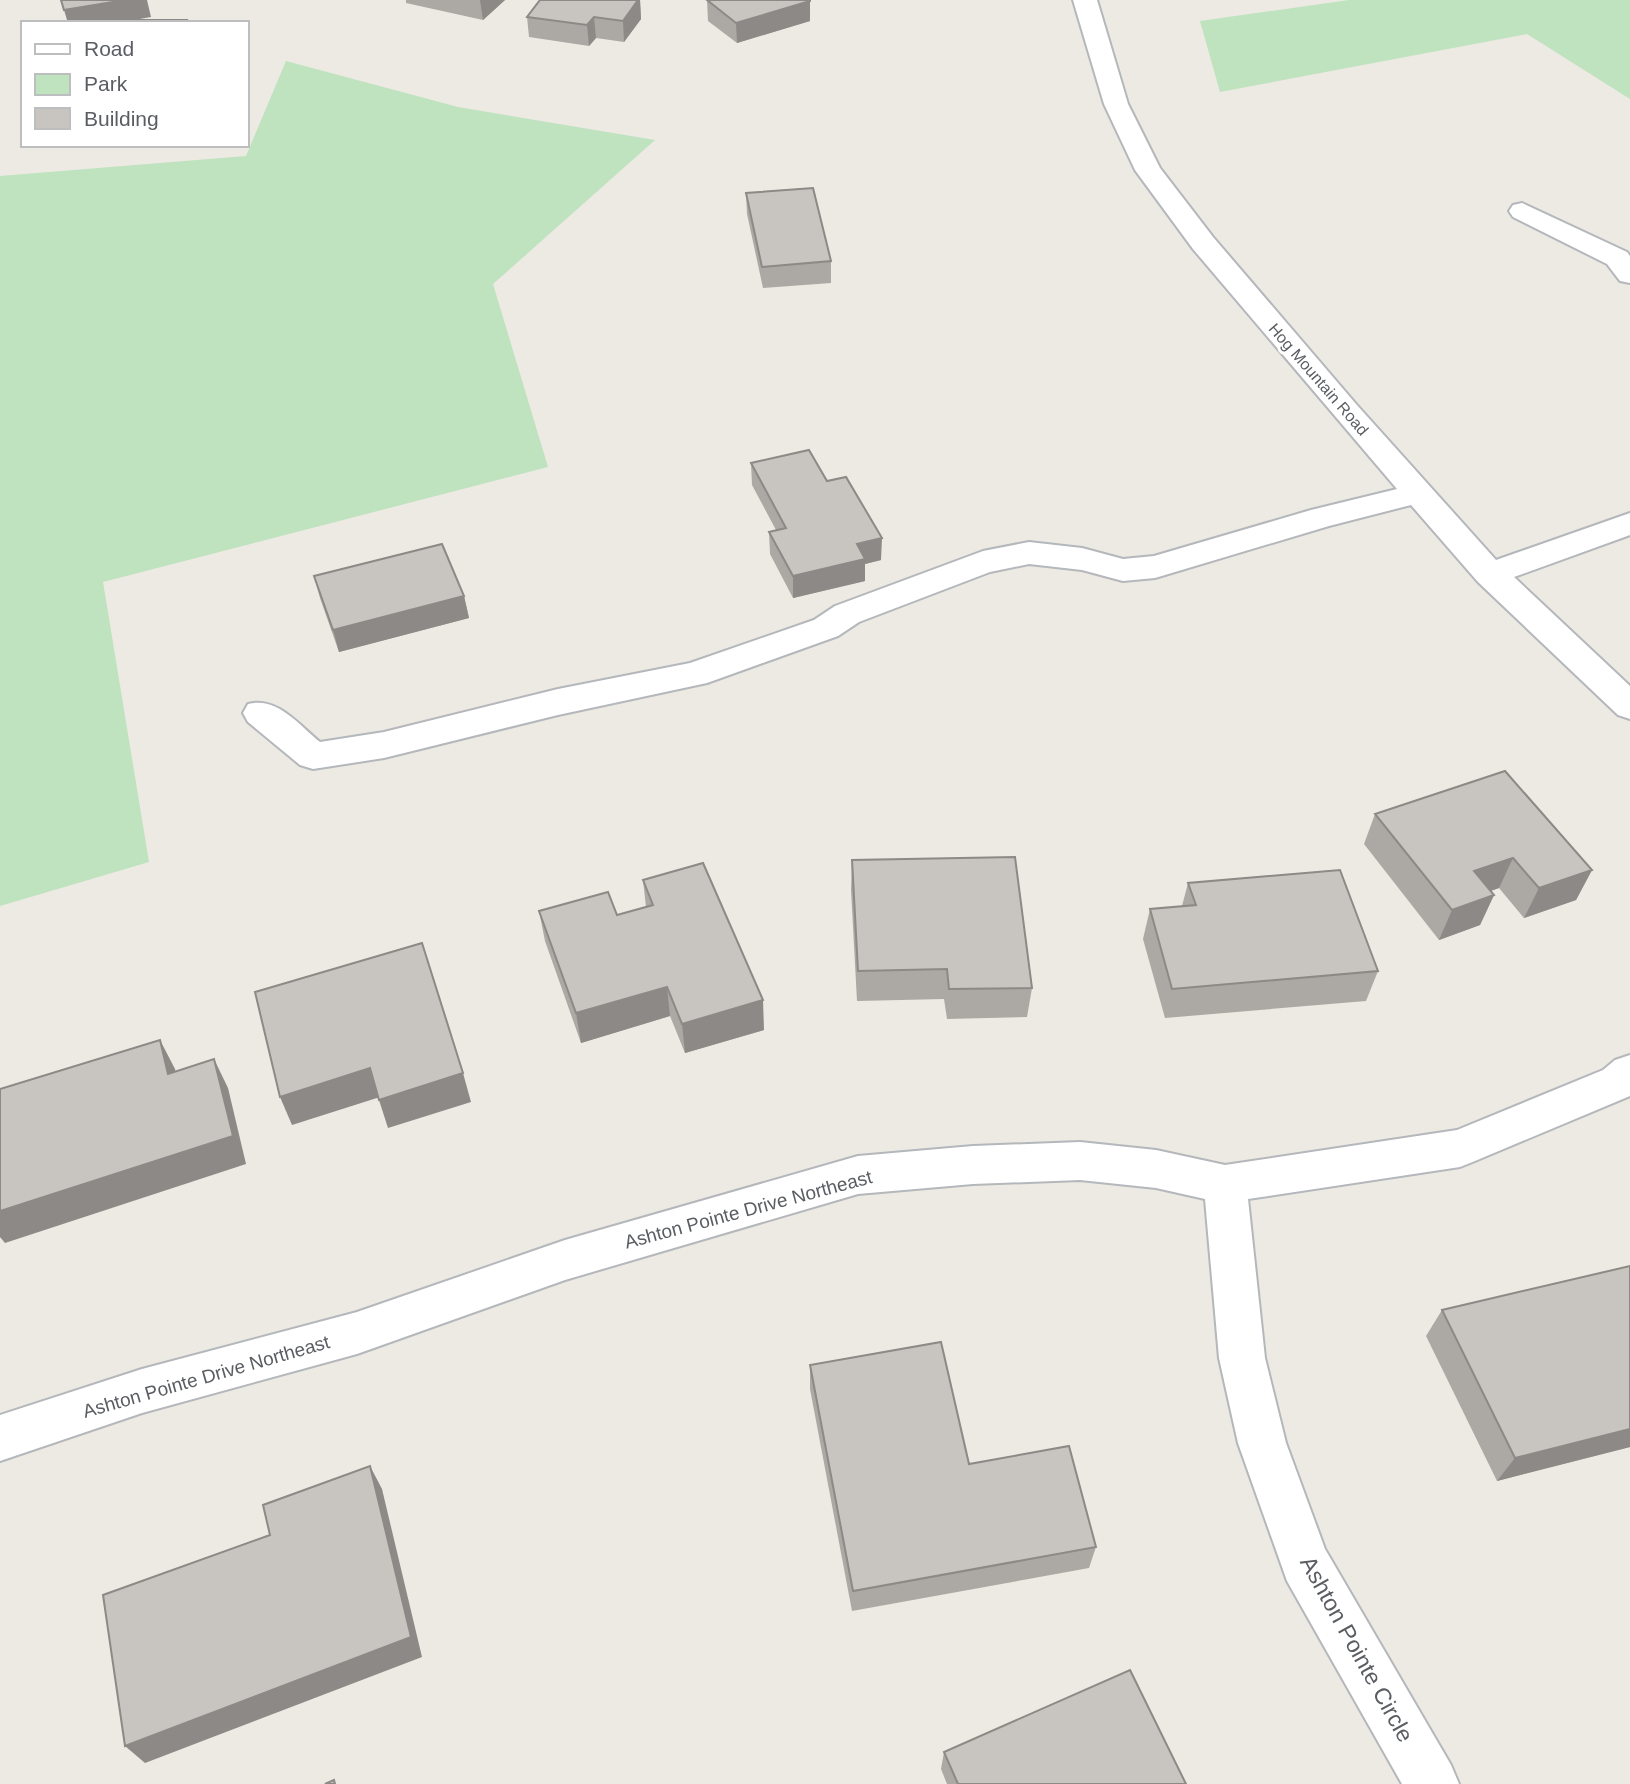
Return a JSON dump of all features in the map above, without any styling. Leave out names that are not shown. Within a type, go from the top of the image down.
[{"type":"street","name":"Hog Mountain Road","points":[[1085,0],[1116,104],[1148,170],[1203,243],[1345,411],[1490,574],[1630,706]]},
{"type":"street","points":[[1522,211],[1617,258],[1630,275]]},
{"type":"street","points":[[261,713],[313,756],[384,744],[558,702],[695,674],[826,628],[847,614],[983,562],[1029,553],[1082,559],[1122,570],[1155,567],[1322,517],[1420,493]]},
{"type":"street","points":[[1490,574],[1630,523]]},
{"type":"street","name":"Ashton Pointe Drive Northeast","points":[[0,1438],[142,1391],[357,1333],[565,1260],[858,1175],[973,1165],[1080,1161],[1156,1169],[1224,1184],[1460,1148],[1618,1082],[1630,1072]]},
{"type":"street","name":"Ashton Pointe Circle","points":[[1224,1184],[1242,1358],[1262,1443],[1306,1563],[1392,1709],[1432,1784]]},
{"type":"green space","points":[[1349,0],[1630,0],[1630,99],[1527,34],[1220,92],[1200,21]]},
{"type":"green space","points":[[286,61],[458,107],[655,140],[493,284],[548,467],[103,582],[149,862],[0,906],[0,176],[246,156]]},
{"type":"building","points":[[61,0],[125,0],[64,10]]},
{"type":"building","points":[[540,0],[638,0],[623,21],[594,17],[587,25],[527,17]]},
{"type":"building","points":[[707,0],[810,0],[810,1],[736,23]]},
{"type":"building","points":[[101,20],[187,20],[187,21]]},
{"type":"building","points":[[813,188],[831,261],[762,267],[746,193]]},
{"type":"building","points":[[809,450],[827,481],[846,477],[882,538],[857,544],[865,559],[793,576],[769,532],[786,528],[751,463]]},
{"type":"building","points":[[442,544],[464,596],[333,630],[314,576]]},
{"type":"building","points":[[1505,771],[1592,870],[1539,888],[1513,858],[1474,871],[1494,895],[1452,910],[1375,814]]},
{"type":"building","points":[[1015,857],[1032,988],[949,989],[947,969],[858,971],[852,860]]},
{"type":"building","points":[[703,863],[763,1000],[682,1024],[667,987],[576,1013],[539,911],[608,892],[617,915],[653,905],[643,880]]},
{"type":"building","points":[[1340,870],[1378,971],[1172,989],[1150,909],[1196,905],[1188,883]]},
{"type":"building","points":[[422,943],[463,1073],[379,1100],[370,1068],[280,1097],[255,992]]},
{"type":"building","points":[[160,1040],[168,1074],[214,1059],[233,1136],[0,1211],[0,1089]]},
{"type":"building","points":[[1630,1266],[1630,1429],[1515,1458],[1442,1310]]},
{"type":"building","points":[[941,1342],[969,1464],[1069,1446],[1096,1547],[853,1591],[810,1365]]},
{"type":"building","points":[[370,1466],[411,1637],[125,1746],[103,1595],[270,1535],[263,1505]]},
{"type":"building","points":[[1130,1670],[1186,1784],[958,1784],[944,1752]]}]
